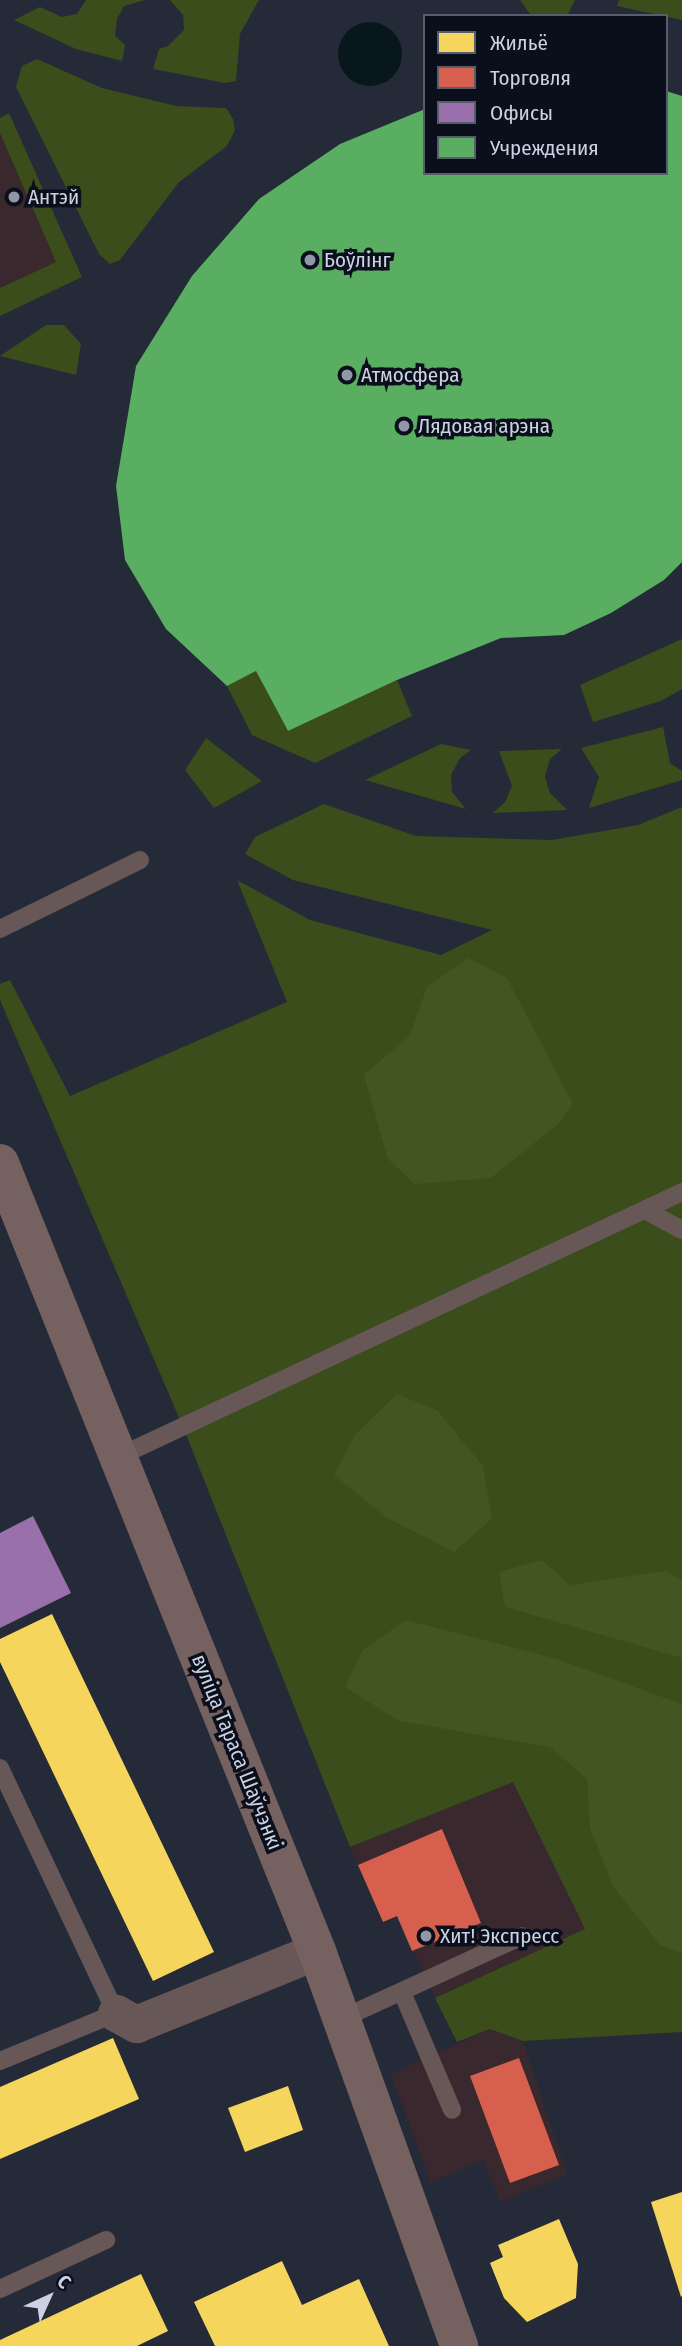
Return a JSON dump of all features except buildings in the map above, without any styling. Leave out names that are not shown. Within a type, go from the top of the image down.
[{"type":"street","name":"вуліца Тараса Шаўчэнкі","points":[[0,1163],[317,1951],[459,2346]]},
{"type":"street","points":[[116,2012],[136,2024],[317,1951]]},
{"type":"lane","points":[[0,929],[140,860]]},
{"type":"lane","points":[[118,1457],[682,1192]]},
{"type":"lane","points":[[645,1210],[682,1230]]},
{"type":"lane","points":[[0,1768],[116,2012],[0,2061]]},
{"type":"lane","points":[[341,2019],[522,1936]]},
{"type":"lane","points":[[402,1992],[452,2110]]},
{"type":"lane","points":[[0,2289],[106,2240]]},
{"type":"shaded area","points":[[364,22],[376,22],[393,31],[400,42],[400,66],[393,77],[376,86],[364,86],[352,81],[343,72],[338,60],[338,48],[343,36],[352,27]]},
{"type":"shaded area","name":"Антэй","points":[[0,133],[57,262],[0,288]]},
{"type":"shaded area","points":[[513,1781],[585,1930],[435,1998],[398,1917],[383,1922],[350,1847]]},
{"type":"shaded area","points":[[490,2029],[523,2041],[567,2174],[501,2202],[483,2160],[431,2183],[391,2074]]},
{"type":"green space","points":[[86,0],[145,0],[124,6],[117,19],[115,36],[125,45],[122,61],[76,49],[14,20],[40,7],[62,17],[77,14]]},
{"type":"green space","points":[[170,0],[259,0],[240,34],[236,81],[225,83],[153,69],[159,49],[168,46],[184,30],[183,15]]},
{"type":"green space","points":[[520,0],[575,0],[568,14],[530,14]]},
{"type":"green space","points":[[619,0],[682,0],[682,20],[668,17],[668,14],[654,14],[617,6]]},
{"type":"green space","points":[[37,59],[102,88],[176,106],[226,108],[233,119],[235,130],[227,146],[179,182],[120,260],[110,264],[99,254],[16,87],[22,66]]},
{"type":"green space","points":[[9,113],[82,277],[0,316],[0,288],[56,262],[0,133],[0,118]]},
{"type":"green space","points":[[46,325],[64,325],[81,344],[76,375],[0,356]]},
{"type":"green space","points":[[682,639],[682,689],[661,701],[593,722],[580,685]]},
{"type":"green space","points":[[256,671],[288,731],[397,680],[412,716],[315,763],[252,735],[227,686]]},
{"type":"green space","points":[[663,727],[670,763],[682,771],[682,780],[589,808],[599,777],[581,748]]},
{"type":"green space","points":[[206,738],[262,781],[214,808],[185,770]]},
{"type":"green space","points":[[441,744],[471,750],[460,758],[451,775],[452,792],[466,809],[365,780]]},
{"type":"green space","points":[[562,749],[550,759],[545,777],[550,793],[567,810],[493,813],[505,802],[512,786],[499,751]]},
{"type":"green space","points":[[324,804],[416,836],[552,840],[638,825],[682,807],[682,2032],[523,2041],[490,2029],[457,2042],[435,1998],[585,1929],[513,1782],[350,1847],[183,1427],[0,1000],[0,984],[10,980],[70,1096],[287,1002],[237,880],[310,920],[441,955],[492,930],[293,880],[245,854],[255,837]]},
{"type":"green space","points":[[468,958],[507,978],[573,1104],[558,1124],[491,1178],[414,1184],[388,1159],[364,1075],[410,1035],[427,987]]},
{"type":"green space","points":[[397,1394],[437,1410],[483,1466],[492,1519],[454,1552],[387,1518],[334,1475],[355,1435]]},
{"type":"green space","points":[[542,1560],[570,1585],[665,1571],[682,1580],[682,1658],[505,1607],[499,1572]]},
{"type":"green space","points":[[406,1620],[557,1659],[682,1704],[682,1953],[660,1945],[613,1886],[590,1828],[587,1779],[550,1747],[399,1721],[345,1687],[363,1650]]},
{"type":"place","name":"Антэй","points":[[14,197]]},
{"type":"place","name":"Боўлінг","points":[[310,260]]},
{"type":"place","name":"Атмосфера","points":[[347,375]]},
{"type":"place","name":"Лядовая арэна","points":[[404,426]]},
{"type":"place","name":"Хит! Экспресс","points":[[426,1936]]}]
